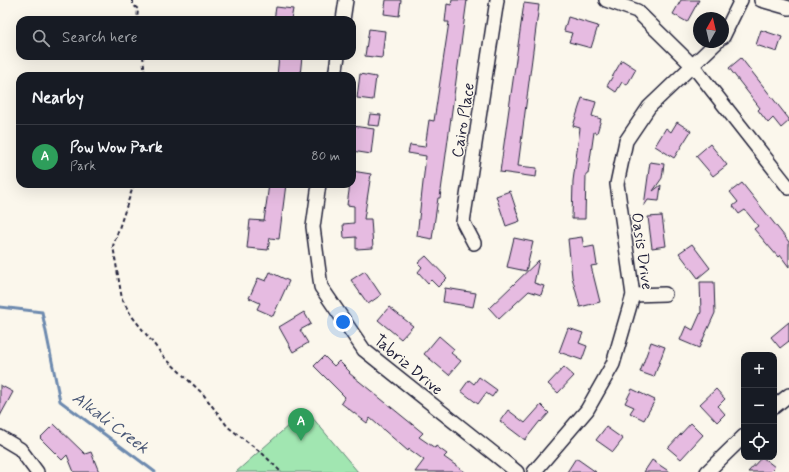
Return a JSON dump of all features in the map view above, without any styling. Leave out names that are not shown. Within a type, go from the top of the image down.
[{"type":"street","points":[[344,16],[346,0]]},
{"type":"street","name":"Cairo Place","points":[[474,243],[463,222],[497,0]]},
{"type":"street","points":[[606,0],[637,11],[692,66],[789,188]]},
{"type":"street","points":[[729,25],[741,0]]},
{"type":"street","points":[[761,0],[789,8]]},
{"type":"street","name":"Oasis Drive","points":[[534,472],[587,410],[613,364],[633,295],[616,184],[626,141],[649,107],[711,48]]},
{"type":"street","points":[[336,72],[337,60]]},
{"type":"street","name":"Tabriz Drive","points":[[318,188],[313,227],[321,287],[364,350],[516,472]]},
{"type":"street","points":[[633,295],[665,294]]},
{"type":"street","points":[[777,404],[789,394]]},
{"type":"street","points":[[0,437],[20,449],[37,472]]},
{"type":"street","points":[[707,472],[741,439]]},
{"type":"path","points":[[133,0],[134,5],[138,9],[137,16]]},
{"type":"path","points":[[143,60],[145,72]]},
{"type":"path","points":[[133,188],[114,246],[116,251],[119,284],[125,307],[164,358],[203,394],[228,427],[263,454],[281,472]]},
{"type":"green space","points":[[306,410],[358,472],[236,472]]},
{"type":"building","points":[[386,0],[401,0],[399,16],[384,14]]},
{"type":"building","points":[[452,0],[467,0],[440,198],[438,198],[432,239],[417,236],[426,156],[408,153],[410,145],[425,147],[429,120],[434,121],[449,22],[445,22],[447,4],[451,5]]},
{"type":"building","points":[[681,0],[699,0],[687,22],[673,14]]},
{"type":"building","points":[[524,3],[539,5],[518,166],[537,168],[536,177],[500,172]]},
{"type":"building","points":[[276,7],[293,9],[292,16],[275,16]]},
{"type":"building","points":[[568,17],[598,26],[591,48],[569,42],[572,33],[564,31]]},
{"type":"building","points":[[369,29],[385,31],[382,58],[365,56]]},
{"type":"building","points":[[761,30],[782,37],[777,52],[756,45]]},
{"type":"building","points":[[741,58],[789,119],[789,121],[781,128],[773,118],[768,123],[758,110],[760,108],[729,68]]},
{"type":"building","points":[[279,60],[302,60],[300,72],[277,72]]},
{"type":"building","points":[[622,60],[636,69],[627,85],[622,82],[616,92],[607,86]]},
{"type":"building","points":[[360,74],[376,77],[373,100],[357,98]]},
{"type":"building","points":[[582,98],[596,102],[592,116],[601,119],[597,133],[594,132],[588,174],[586,174],[585,219],[572,219],[573,181],[580,128],[573,126]]},
{"type":"building","points":[[370,114],[381,115],[379,126],[368,125]]},
{"type":"building","points":[[677,122],[691,131],[674,158],[655,146],[666,128],[671,132]]},
{"type":"building","points":[[356,126],[374,129],[371,154],[356,152]]},
{"type":"building","points":[[710,144],[727,165],[713,176],[696,156]]},
{"type":"building","points":[[650,162],[664,164],[662,178],[653,191],[661,185],[659,201],[648,200],[644,206]]},
{"type":"building","points":[[356,172],[371,174],[364,219],[371,219],[373,248],[356,249],[356,237],[344,238],[343,224],[354,223],[354,206],[347,205],[349,188],[356,188]]},
{"type":"building","points":[[742,183],[789,242],[789,267],[780,255],[778,257],[754,229],[758,226],[745,210],[739,214],[733,206],[738,202],[730,192]]},
{"type":"building","points":[[268,188],[285,188],[279,239],[270,238],[268,250],[247,248],[250,220],[264,221]]},
{"type":"building","points":[[510,191],[520,221],[506,226],[496,196]]},
{"type":"building","points":[[662,216],[666,246],[652,248],[648,217]]},
{"type":"building","points":[[582,237],[584,248],[594,246],[597,265],[591,266],[600,302],[580,307],[572,277],[568,239]]},
{"type":"building","points":[[514,238],[533,242],[526,271],[507,267]]},
{"type":"building","points":[[692,244],[710,268],[698,278],[679,253]]},
{"type":"building","points":[[426,256],[447,278],[438,287],[431,280],[428,283],[418,272],[422,267],[418,263]]},
{"type":"building","points":[[539,260],[534,283],[544,286],[541,295],[529,291],[499,319],[489,308]]},
{"type":"building","points":[[365,271],[381,295],[368,304],[351,280]]},
{"type":"building","points":[[270,272],[289,281],[273,316],[257,309],[260,303],[249,298],[258,278],[266,281]]},
{"type":"building","points":[[700,282],[714,282],[715,313],[699,348],[680,340],[686,326],[693,330],[701,312]]},
{"type":"building","points":[[445,288],[476,293],[473,307],[443,302]]},
{"type":"building","points":[[389,307],[413,326],[401,339],[378,320]]},
{"type":"building","points":[[304,312],[311,324],[300,330],[308,343],[293,352],[279,327]]},
{"type":"building","points":[[789,322],[789,341],[780,348],[771,337]]},
{"type":"building","points":[[568,328],[583,333],[579,343],[587,346],[582,360],[559,352]]},
{"type":"building","points":[[439,336],[454,349],[451,353],[461,361],[449,375],[424,354]]},
{"type":"building","points":[[651,342],[665,347],[654,377],[640,372]]},
{"type":"building","points":[[324,356],[334,366],[339,361],[350,372],[349,373],[423,433],[419,437],[447,454],[444,457],[465,472],[415,472],[424,460],[409,449],[408,451],[370,418],[367,423],[341,403],[345,397],[314,366]]},
{"type":"building","points":[[564,367],[574,376],[558,393],[548,384]]},
{"type":"building","points":[[479,377],[497,390],[492,397],[486,393],[478,404],[461,391],[469,380],[474,384]]},
{"type":"building","points":[[0,385],[13,392],[0,416]]},
{"type":"building","points":[[632,389],[655,400],[644,420],[630,413],[634,407],[625,403]]},
{"type":"building","points":[[716,389],[725,399],[718,406],[725,414],[717,422],[700,404]]},
{"type":"building","points":[[541,405],[549,413],[541,422],[540,421],[525,440],[500,421],[508,410],[525,423]]},
{"type":"building","points":[[691,423],[703,435],[681,459],[668,448]]},
{"type":"building","points":[[54,424],[85,454],[91,452],[99,472],[74,472],[67,455],[62,460],[40,438]]},
{"type":"building","points":[[606,427],[623,439],[613,452],[596,440]]},
{"type":"building","points":[[576,458],[596,472],[567,472]]},
{"type":"building","points":[[652,460],[670,472],[644,472]]},
{"type":"building","points":[[759,460],[766,460],[775,467],[770,472],[748,472]]},
{"type":"waterway","name":"Alkali Creek","points":[[0,307],[42,312],[60,401],[155,472]]},
{"type":"place","name":"Pow Wow Park","points":[[301,441]]}]
